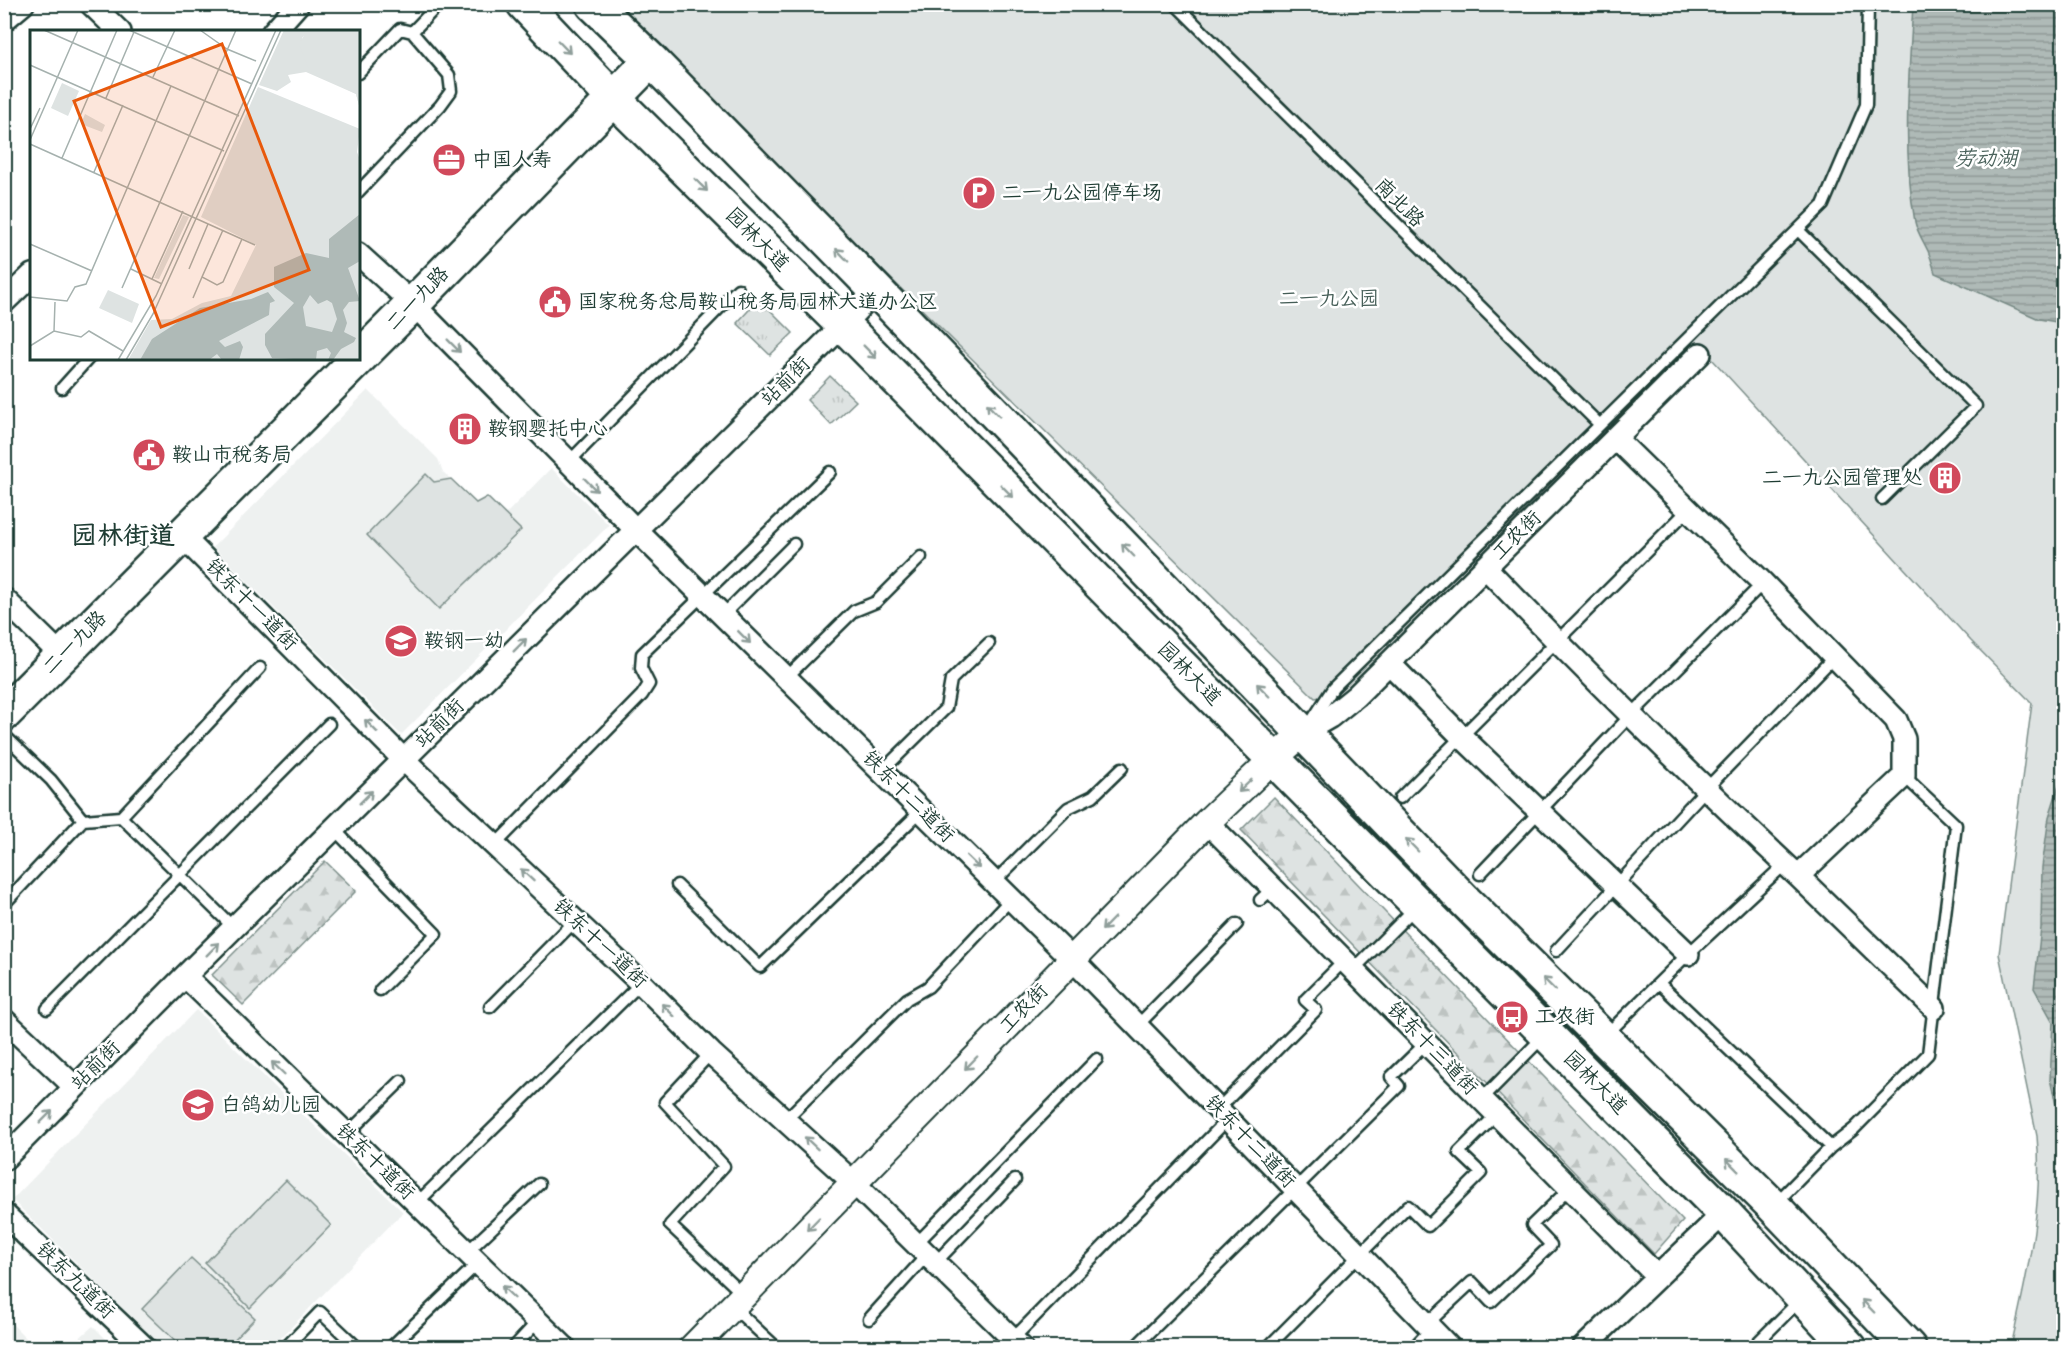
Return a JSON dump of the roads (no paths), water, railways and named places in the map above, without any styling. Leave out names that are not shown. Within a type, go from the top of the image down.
[{"type":"main road","name":"园林大道","points":[[524,4],[613,98],[843,325],[1724,1214],[1850,1347]]},
{"type":"main road","points":[[593,4],[651,60],[876,290],[1466,902],[1773,1206],[1909,1347]]},
{"type":"main road","name":"二一九路","points":[[360,356],[651,60]]},
{"type":"main road","name":"二一九路","points":[[4,714],[356,360]]},
{"type":"street","points":[[4,20],[23,4]]},
{"type":"street","points":[[91,4],[118,30]]},
{"type":"street","points":[[275,30],[298,4]]},
{"type":"street","name":"铁东十二道街","points":[[360,256],[412,304],[636,530],[1073,960],[1450,1347]]},
{"type":"street","points":[[4,302],[30,277]]},
{"type":"street","name":"站前街","points":[[4,1159],[185,976],[876,290]]},
{"type":"street","name":"工农街","points":[[692,1347],[1208,822],[1304,732],[1330,717],[1356,696],[1700,354]]},
{"type":"street","points":[[1616,438],[1835,656],[1896,720],[1904,739],[1904,776],[1791,870]]},
{"type":"street","name":"铁东十一道街","points":[[182,536],[404,760],[641,983],[711,1053],[854,1183],[1013,1345]]},
{"type":"street","points":[[1485,567],[1557,642],[1706,789],[1934,1008]]},
{"type":"street","points":[[4,599],[62,656]]},
{"type":"street","points":[[1389,663],[1462,737],[1688,954]]},
{"type":"street","points":[[1250,735],[1273,744],[1304,732]]},
{"type":"street","name":"铁东十三道街","points":[[1208,822],[1267,894],[1349,964],[1657,1276]]},
{"type":"street","name":"铁东十道街","points":[[185,976],[565,1347]]},
{"type":"street","points":[[4,1020],[75,1087]]},
{"type":"street","name":"铁东九道街","points":[[4,1214],[145,1347]]},
{"type":"street","points":[[1583,1347],[1724,1214]]},
{"type":"lane","points":[[412,32],[439,4]]},
{"type":"lane","name":"南北路","points":[[1176,4],[1599,424]]},
{"type":"lane","points":[[1304,732],[1333,688],[1823,205],[1866,105],[1868,4]]},
{"type":"lane","points":[[360,71],[400,29],[412,32],[449,75],[451,91],[440,106],[360,190]]},
{"type":"lane","points":[[1798,230],[1976,406],[1882,500]]},
{"type":"lane","points":[[568,462],[738,289]]},
{"type":"lane","points":[[62,388],[87,360]]},
{"type":"lane","points":[[495,845],[642,695],[649,684],[641,668],[642,654],[830,472]]},
{"type":"lane","points":[[1400,798],[1689,509]]},
{"type":"lane","points":[[723,615],[794,544]]},
{"type":"lane","points":[[786,678],[854,611],[876,602],[921,557]]},
{"type":"lane","points":[[1480,874],[1632,714],[1763,583]]},
{"type":"lane","points":[[881,772],[946,708],[951,680],[989,643]]},
{"type":"lane","points":[[1556,951],[1706,789],[1835,656]]},
{"type":"lane","points":[[4,904],[83,819],[121,817],[260,668]]},
{"type":"lane","points":[[47,1009],[329,724]]},
{"type":"lane","points":[[4,735],[51,780],[83,819]]},
{"type":"lane","points":[[994,882],[1068,808],[1093,796],[1122,768]]},
{"type":"lane","points":[[1773,1206],[1928,1054],[1956,825],[1904,776]]},
{"type":"lane","points":[[677,885],[760,967],[921,811]]},
{"type":"lane","points":[[121,817],[234,928]]},
{"type":"lane","points":[[334,829],[436,934],[380,990]]},
{"type":"lane","points":[[1602,1036],[1610,1031],[1688,954],[1791,870]]},
{"type":"lane","points":[[786,1119],[907,999],[928,987],[1011,899]]},
{"type":"lane","points":[[1013,1345],[1316,1010],[1305,1000],[1418,905]]},
{"type":"lane","points":[[490,1007],[576,921]]},
{"type":"lane","points":[[1137,1026],[1237,924]]},
{"type":"lane","points":[[417,1203],[641,983]]},
{"type":"lane","points":[[1659,983],[1831,1148]]},
{"type":"lane","points":[[1481,1100],[1546,1034]]},
{"type":"lane","points":[[1134,1347],[1399,1086],[1391,1077],[1426,1043]]},
{"type":"lane","points":[[711,1053],[665,1102],[724,1166],[670,1225],[777,1347]]},
{"type":"lane","points":[[869,1318],[1097,1059]]},
{"type":"lane","points":[[347,1134],[401,1081]]},
{"type":"lane","points":[[1267,1347],[1408,1206],[1428,1226],[1480,1173],[1459,1152],[1496,1115]]},
{"type":"lane","points":[[926,1254],[1015,1180]]},
{"type":"lane","points":[[390,1347],[539,1184]]},
{"type":"lane","points":[[1413,1347],[1429,1326],[1472,1282],[1491,1302],[1551,1245],[1532,1225],[1570,1188]]},
{"type":"lane","points":[[1752,1347],[1804,1297]]},
{"type":"lane","points":[[285,1347],[320,1312],[358,1347]]},
{"type":"lane","points":[[513,1347],[538,1321]]},
{"type":"water","name":"劳动湖","points":[[1913,5],[2063,5],[2063,323],[2039,319],[1935,273],[1915,222],[1911,195],[1908,86]]},
{"type":"water","points":[[2063,773],[2063,1135],[2050,1079],[2053,1022],[2034,988],[2041,928],[2042,867],[2049,817]]},
{"type":"place","name":"中国人寿","points":[[449,160]]},
{"type":"place","name":"二一九公园停车场","points":[[979,193]]},
{"type":"place","name":"国家税务总局鞍山税务局园林大道办公区","points":[[555,302]]},
{"type":"place","name":"鞍钢婴托中心","points":[[465,429]]},
{"type":"place","name":"鞍山市税务局","points":[[149,455]]},
{"type":"place","name":"二一九公园管理处","points":[[1945,478]]},
{"type":"place","name":"鞍钢一幼","points":[[401,641]]},
{"type":"place","name":"工农街","points":[[1512,1017]]},
{"type":"place","name":"白鸽幼儿园","points":[[198,1105]]},
{"type":"district","name":"园林街道","points":[[123,537]]},
{"type":"park label","name":"二一九公园","points":[[1329,299]]}]
